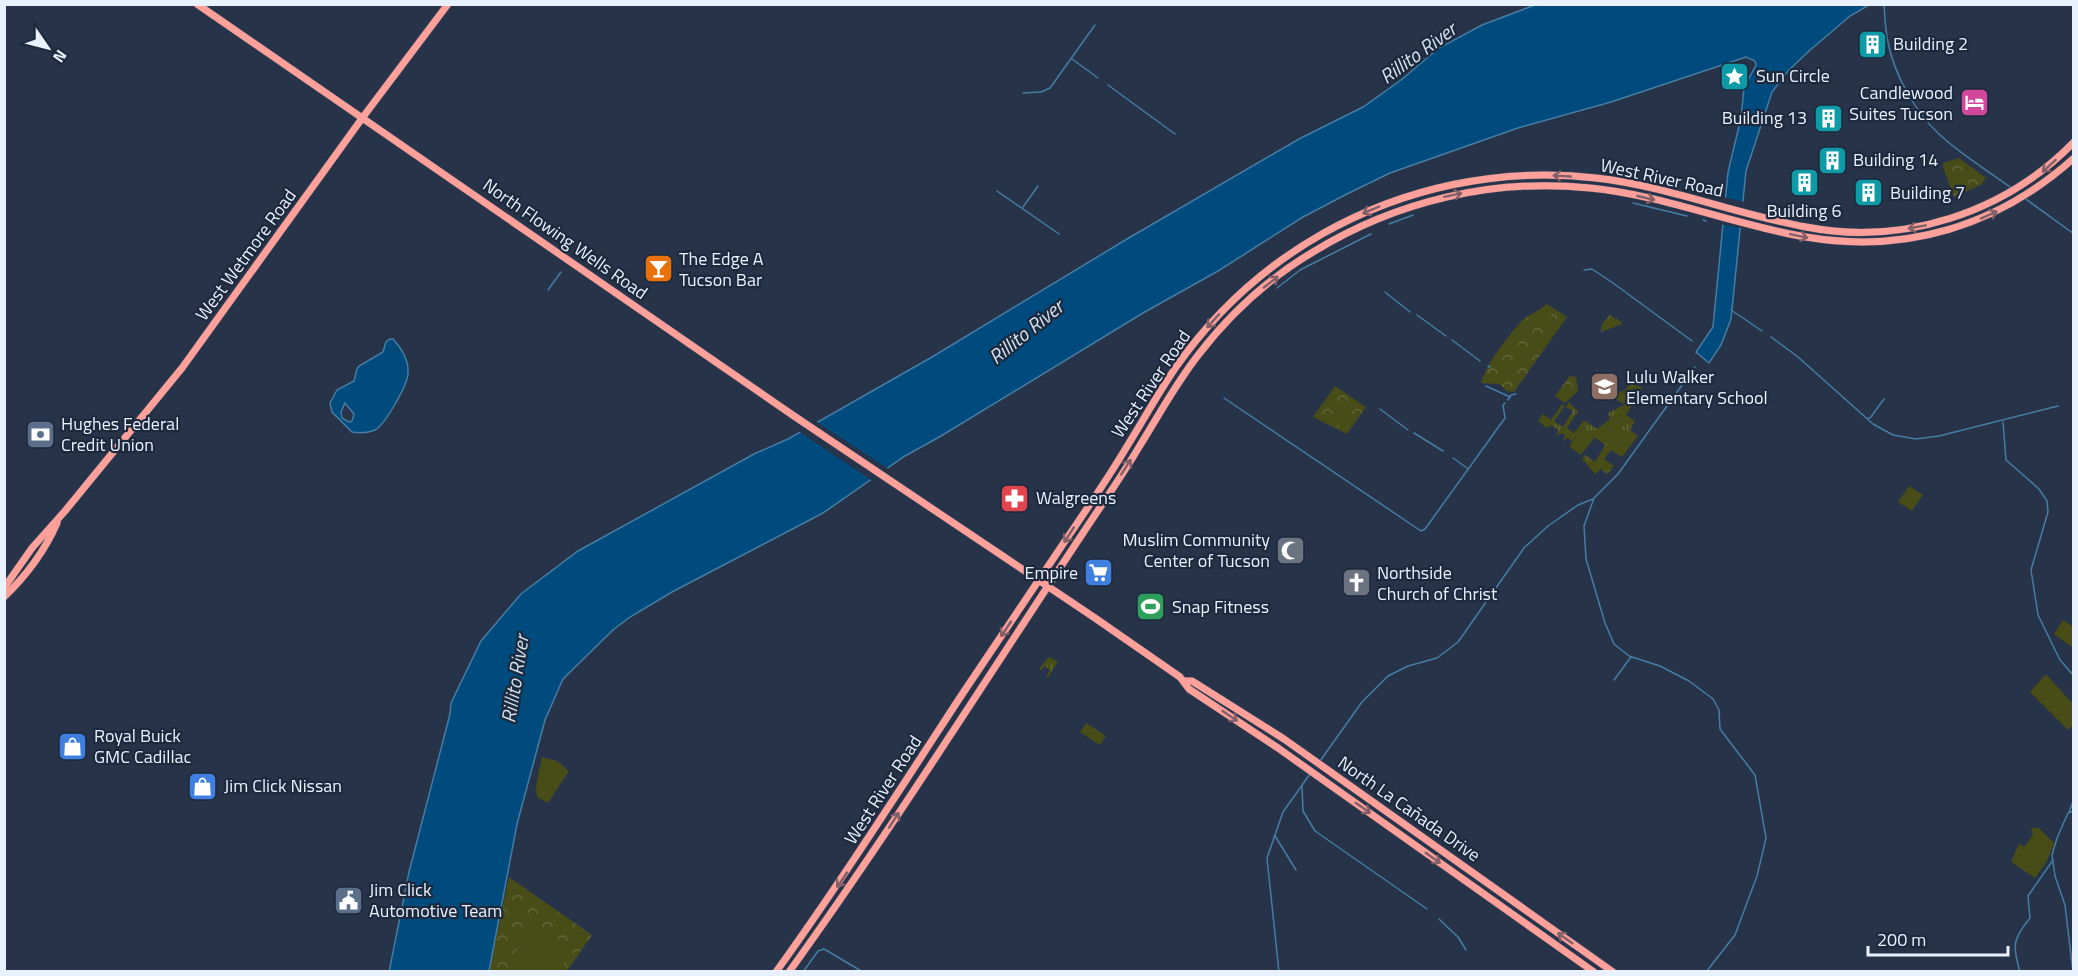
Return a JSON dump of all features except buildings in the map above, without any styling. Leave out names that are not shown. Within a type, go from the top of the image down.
[{"type":"main road","name":"North Flowing Wells Road","points":[[197,4],[916,498]]},
{"type":"main road","name":"West Wetmore Road","points":[[4,588],[32,548],[60,518],[182,368],[363,117],[448,4]]},
{"type":"main road","name":"West River Road","points":[[776,972],[842,880],[1128,446],[1168,380],[1192,347],[1237,297],[1294,251],[1338,225],[1372,209],[1410,196],[1448,185],[1535,175],[1621,182],[1807,228],[1876,232],[1919,227],[1977,210],[2011,193],[2041,172],[2073,142]]},
{"type":"main road","name":"West River Road","points":[[789,972],[868,859],[1200,352],[1252,297],[1306,256],[1377,219],[1446,196],[1528,185],[1573,186],[1620,192],[1805,237],[1851,243],[1892,241],[1957,228],[1998,211],[2030,193],[2073,158]]},
{"type":"main road","points":[[1620,192],[1621,182]]},
{"type":"main road","name":"North La Cañada Drive","points":[[916,498],[1184,681],[1189,688],[1308,769],[1594,972]]},
{"type":"main road","name":"West Wetmore Road","points":[[4,597],[15,587],[40,554],[60,518]]},
{"type":"main road","name":"North La Cañada Drive","points":[[1184,681],[1192,681],[1216,694],[1314,760],[1613,972]]},
{"type":"green space","points":[[1959,158],[1986,178],[1982,184],[1954,197],[1943,163]]},
{"type":"green space","points":[[1547,304],[1567,317],[1514,392],[1507,391],[1499,384],[1481,383],[1492,360],[1520,323]]},
{"type":"green space","points":[[1549,314],[1562,323],[1555,333],[1542,323]]},
{"type":"green space","points":[[1610,315],[1622,324],[1601,332],[1602,324]]},
{"type":"green space","points":[[1570,376],[1576,377],[1578,391],[1565,403],[1555,396]]},
{"type":"green space","points":[[1633,379],[1639,383],[1623,404],[1617,400],[1616,393],[1625,390]]},
{"type":"green space","points":[[1638,385],[1642,388],[1626,415],[1635,421],[1630,430],[1638,436],[1622,457],[1611,450],[1604,459],[1614,466],[1607,474],[1601,469],[1595,474],[1582,459],[1585,455],[1595,462],[1605,445],[1582,428],[1572,441],[1568,438],[1563,441],[1565,435],[1561,433],[1556,436],[1558,430],[1551,425],[1547,428],[1538,421],[1543,414],[1551,420],[1562,404],[1565,406],[1554,421],[1563,427],[1573,411],[1566,407],[1569,402],[1578,411],[1567,428],[1574,433],[1584,420],[1597,429],[1610,419],[1608,413],[1624,405]]},
{"type":"green space","points":[[1335,386],[1366,407],[1347,434],[1313,417]]},
{"type":"green space","points":[[1338,410],[1351,420],[1344,430],[1331,420]]},
{"type":"green space","points":[[1582,428],[1595,437],[1581,455],[1569,446]]},
{"type":"green space","points":[[1616,430],[1635,436],[1619,454],[1598,438],[1604,432]]},
{"type":"green space","points":[[1909,486],[1923,495],[1912,511],[1898,502]]},
{"type":"green space","points":[[2063,620],[2073,627],[2073,648],[2054,634]]},
{"type":"green space","points":[[1049,657],[1058,662],[1048,677],[1046,676],[1050,670],[1045,666],[1039,669]]},
{"type":"green space","points":[[2046,674],[2073,704],[2073,725],[2068,730],[2030,692]]},
{"type":"green space","points":[[1086,723],[1106,736],[1100,745],[1080,732]]},
{"type":"green space","points":[[542,757],[557,761],[569,771],[548,803],[537,797],[536,786]]},
{"type":"green space","points":[[2031,828],[2039,828],[2054,843],[2047,861],[2035,878],[2011,862],[2019,844],[2024,847],[2033,835]]},
{"type":"green space","points":[[509,877],[592,935],[567,971],[489,972]]},
{"type":"green space","points":[[536,924],[573,949],[568,959],[557,971],[515,971],[508,966],[531,925]]},
{"type":"water","name":"Rillito River","points":[[1535,5],[1869,5],[1850,16],[1809,51],[1788,71],[1772,92],[1746,171],[1731,319],[1721,345],[1709,363],[1696,352],[1713,327],[1728,172],[1741,118],[1744,88],[1756,65],[1755,61],[1746,57],[1611,102],[1518,128],[1390,173],[1347,194],[1303,217],[1218,271],[1143,313],[905,456],[823,513],[672,592],[630,617],[613,630],[563,679],[545,720],[517,824],[489,971],[389,972],[409,872],[451,703],[481,641],[521,594],[578,551],[754,454],[788,439],[932,357],[1127,239],[1299,139],[1363,107],[1401,80],[1439,48],[1482,25]]},
{"type":"water","points":[[393,339],[406,359],[408,373],[404,386],[390,413],[379,427],[369,432],[352,432],[332,412],[330,403],[337,390],[354,381],[359,366],[383,352],[386,342]],"holes":[[[345,403],[354,414],[352,421],[349,422],[342,418],[341,412]]]},
{"type":"pier","points":[[1723,197],[1744,202],[1741,228],[1720,224]]},
{"type":"pier","points":[[814,420],[890,470],[874,482],[797,430]]},
{"type":"waterway","points":[[1884,4],[1886,33],[1891,54],[1900,79],[1914,104],[1930,125],[1947,141],[2010,187]]},
{"type":"waterway","points":[[1023,93],[1041,92],[1050,88],[1095,25]]},
{"type":"waterway","points":[[1072,59],[1098,78]]},
{"type":"waterway","points":[[1108,85],[1175,134]]},
{"type":"waterway","points":[[1023,207],[1038,186]]},
{"type":"waterway","points":[[997,191],[1059,234]]},
{"type":"waterway","points":[[2023,197],[2074,234]]},
{"type":"waterway","points":[[1633,203],[1687,216]]},
{"type":"waterway","points":[[1389,224],[1413,215]]},
{"type":"waterway","points":[[1277,288],[1300,270],[1371,234]]},
{"type":"waterway","points":[[1584,270],[1592,269],[1692,341]]},
{"type":"waterway","points":[[548,290],[561,272]]},
{"type":"waterway","points":[[1385,292],[1410,312]]},
{"type":"waterway","points":[[1731,310],[1762,331]]},
{"type":"waterway","points":[[1417,315],[1446,336]]},
{"type":"waterway","points":[[1771,337],[1798,357],[1873,424],[1893,435],[1916,439],[1939,436],[2058,406]]},
{"type":"waterway","points":[[1452,340],[1480,361]]},
{"type":"waterway","points":[[1695,367],[1618,474],[1594,498],[1584,526],[1586,559],[1605,623],[1614,644],[1629,656],[1660,666],[1689,681],[1713,699],[1719,710],[1720,729],[1755,775],[1766,838],[1757,876],[1735,935],[1706,972]]},
{"type":"waterway","points":[[1486,386],[1510,397]]},
{"type":"waterway","points":[[1508,400],[1511,395],[1516,394]]},
{"type":"waterway","points":[[1224,398],[1421,531],[1425,529],[1505,418],[1503,405],[1505,403]]},
{"type":"waterway","points":[[1868,418],[1884,399]]},
{"type":"waterway","points":[[1380,409],[1408,430]]},
{"type":"waterway","points":[[2003,422],[2006,460],[2039,489],[2047,501],[2048,512],[2031,570],[2038,615],[2060,660],[2074,676]]},
{"type":"waterway","points":[[1414,433],[1443,451]]},
{"type":"waterway","points":[[1453,458],[1467,468]]},
{"type":"waterway","points":[[1320,761],[1362,702],[1388,676],[1408,666],[1437,658],[1458,642],[1524,548],[1548,526],[1578,505],[1593,499]]},
{"type":"waterway","points":[[1614,680],[1631,657]]},
{"type":"waterway","points":[[1279,972],[1267,858],[1283,812],[1310,774]]},
{"type":"waterway","points":[[1302,786],[1303,811],[1315,831],[1427,909]]},
{"type":"waterway","points":[[2069,812],[2074,799]]},
{"type":"waterway","points":[[2073,972],[2065,905],[2055,876],[2052,855],[2068,813],[2074,811]]},
{"type":"waterway","points":[[1275,836],[1296,870]]},
{"type":"waterway","points":[[2020,972],[2015,949],[2017,937],[2030,918],[2028,896],[2053,860]]},
{"type":"waterway","points":[[1439,919],[1458,937],[1466,950]]},
{"type":"waterway","points":[[803,972],[818,951],[824,949],[863,972]]},
{"type":"waterway","points":[[4,969],[7,972]]},
{"type":"place","name":"Building 2","points":[[1872,44]]},
{"type":"place","name":"Sun Circle","points":[[1735,76]]},
{"type":"place","name":"Candlewood Suites Tucson","points":[[1974,103]]},
{"type":"place","name":"Building 13","points":[[1828,118]]},
{"type":"place","name":"Building 14","points":[[1832,160]]},
{"type":"place","name":"Building 6","points":[[1804,182]]},
{"type":"place","name":"Building 7","points":[[1869,193]]},
{"type":"place","name":"The Edge A Tucson Bar","points":[[658,269]]},
{"type":"place","name":"Lulu Walker Elementary School","points":[[1605,387]]},
{"type":"place","name":"Hughes Federal Credit Union","points":[[40,434]]},
{"type":"place","name":"Walgreens","points":[[1015,498]]},
{"type":"place","name":"Muslim Community Center of Tucson","points":[[1291,550]]},
{"type":"place","name":"Empire","points":[[1099,573]]},
{"type":"place","name":"Northside Church of Christ","points":[[1356,583]]},
{"type":"place","name":"Snap Fitness","points":[[1151,607]]},
{"type":"place","name":"Royal Buick GMC Cadillac","points":[[73,746]]},
{"type":"place","name":"Jim Click Nissan","points":[[203,786]]},
{"type":"place","name":"Jim Click Automotive Team","points":[[348,900]]}]
